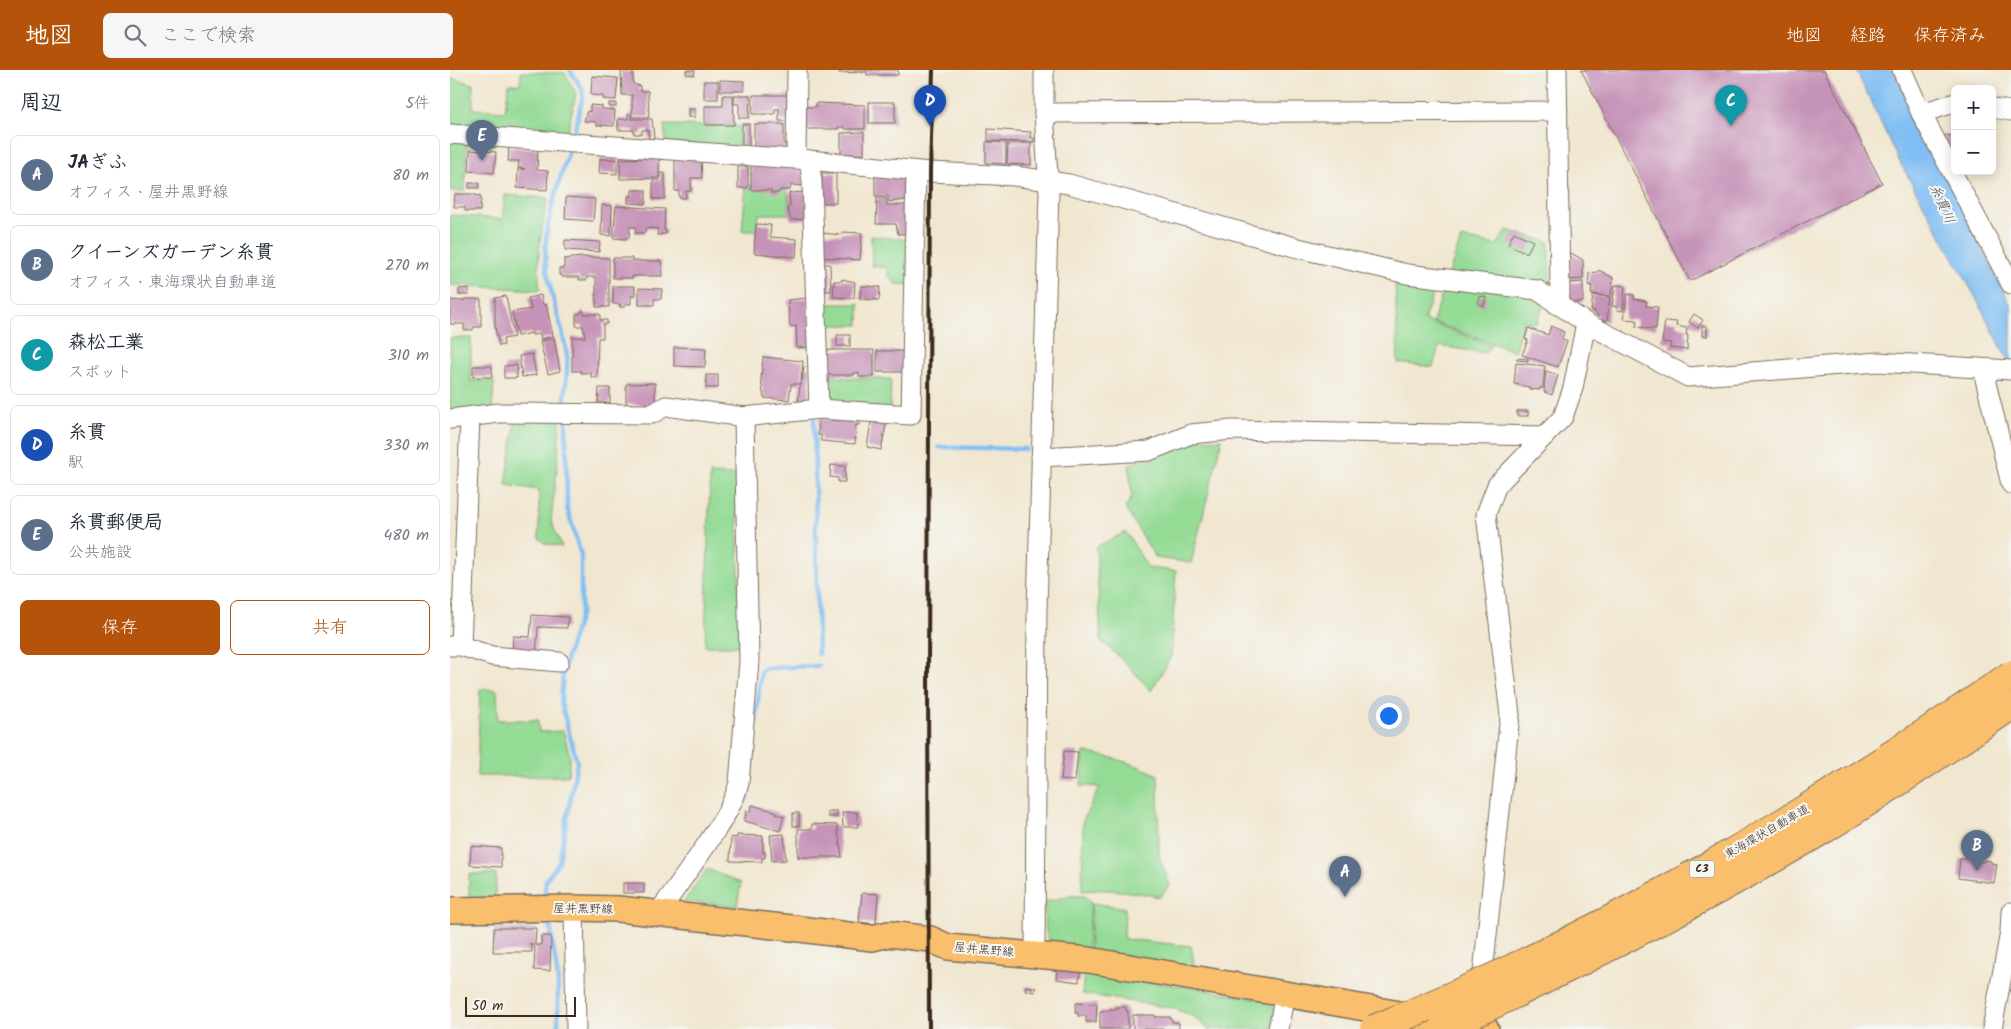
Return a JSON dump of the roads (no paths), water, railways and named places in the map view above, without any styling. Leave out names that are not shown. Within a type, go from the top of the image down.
[{"type":"highway","name":"東海環状自動車道","points":[[1374,1029],[1410,1015],[1540,955],[1667,890],[1794,817],[1925,734],[2011,675]]},
{"type":"highway","name":"C3","points":[[1442,1029],[1539,983],[1728,886],[1823,830],[2011,706]]},
{"type":"main road","name":"屋井黒野線","points":[[450,910],[574,908],[658,913],[872,938],[889,934],[930,939],[948,947],[1089,960],[1481,1028]]},
{"type":"street","points":[[797,70],[802,159],[812,181],[819,409]]},
{"type":"street","points":[[1035,955],[1037,610],[1048,179],[1044,113],[1044,70]]},
{"type":"street","points":[[1556,70],[1560,294],[1557,305]]},
{"type":"street","points":[[1902,70],[1921,113],[2011,284]]},
{"type":"street","points":[[1921,113],[1951,104]]},
{"type":"street","points":[[1996,109],[2011,111]]},
{"type":"street","points":[[1044,113],[1558,111]]},
{"type":"street","points":[[450,134],[802,159],[916,171],[1048,179],[1298,248],[1407,274],[1537,290],[1586,323],[1688,377],[1878,362],[2002,369]]},
{"type":"street","points":[[450,419],[499,414],[652,414],[666,406],[744,417],[819,409],[911,415],[916,171]]},
{"type":"street","points":[[1481,1028],[1510,715],[1486,514],[1497,485],[1563,417],[1573,388],[1586,323]]},
{"type":"street","points":[[2002,369],[1985,379],[2011,484]]},
{"type":"street","points":[[658,913],[686,876],[727,814],[735,798],[738,783],[749,661],[744,417]]},
{"type":"street","points":[[470,418],[456,646],[492,656],[559,662]]},
{"type":"street","points":[[1042,457],[1149,451],[1191,434],[1232,430],[1545,436]]},
{"type":"street","points":[[574,908],[576,1029]]},
{"type":"street","points":[[1992,1029],[2010,932],[2011,912]]},
{"type":"street","points":[[1278,1029],[1286,994]]},
{"type":"water","name":"糸貫川","points":[[1856,70],[1893,70],[2011,306],[2011,366],[1975,296],[1897,157]]},
{"type":"waterway","points":[[570,70],[582,89],[583,95],[573,138]]},
{"type":"waterway","points":[[565,410],[567,356],[550,288],[545,252],[548,222],[569,150]]},
{"type":"waterway","points":[[547,898],[544,898],[546,880],[559,862],[577,762],[561,703],[563,670],[581,612],[581,555],[567,508],[566,418]]},
{"type":"waterway","points":[[814,419],[818,654]]},
{"type":"waterway","points":[[939,447],[1026,449]]},
{"type":"waterway","points":[[728,828],[748,796],[761,671],[766,668],[818,666]]},
{"type":"waterway","points":[[549,917],[558,980],[558,1029]]},
{"type":"railway","points":[[929,1029],[930,172],[933,70]]},
{"type":"place","name":"糸貫","points":[[930,126]]},
{"type":"place","name":"森松工業","points":[[1731,126]]},
{"type":"place","name":"糸貫郵便局","points":[[482,161]]},
{"type":"place","name":"クイーンズガーデン糸貫","points":[[1977,871]]},
{"type":"place","name":"JAぎふ","points":[[1345,897]]}]
